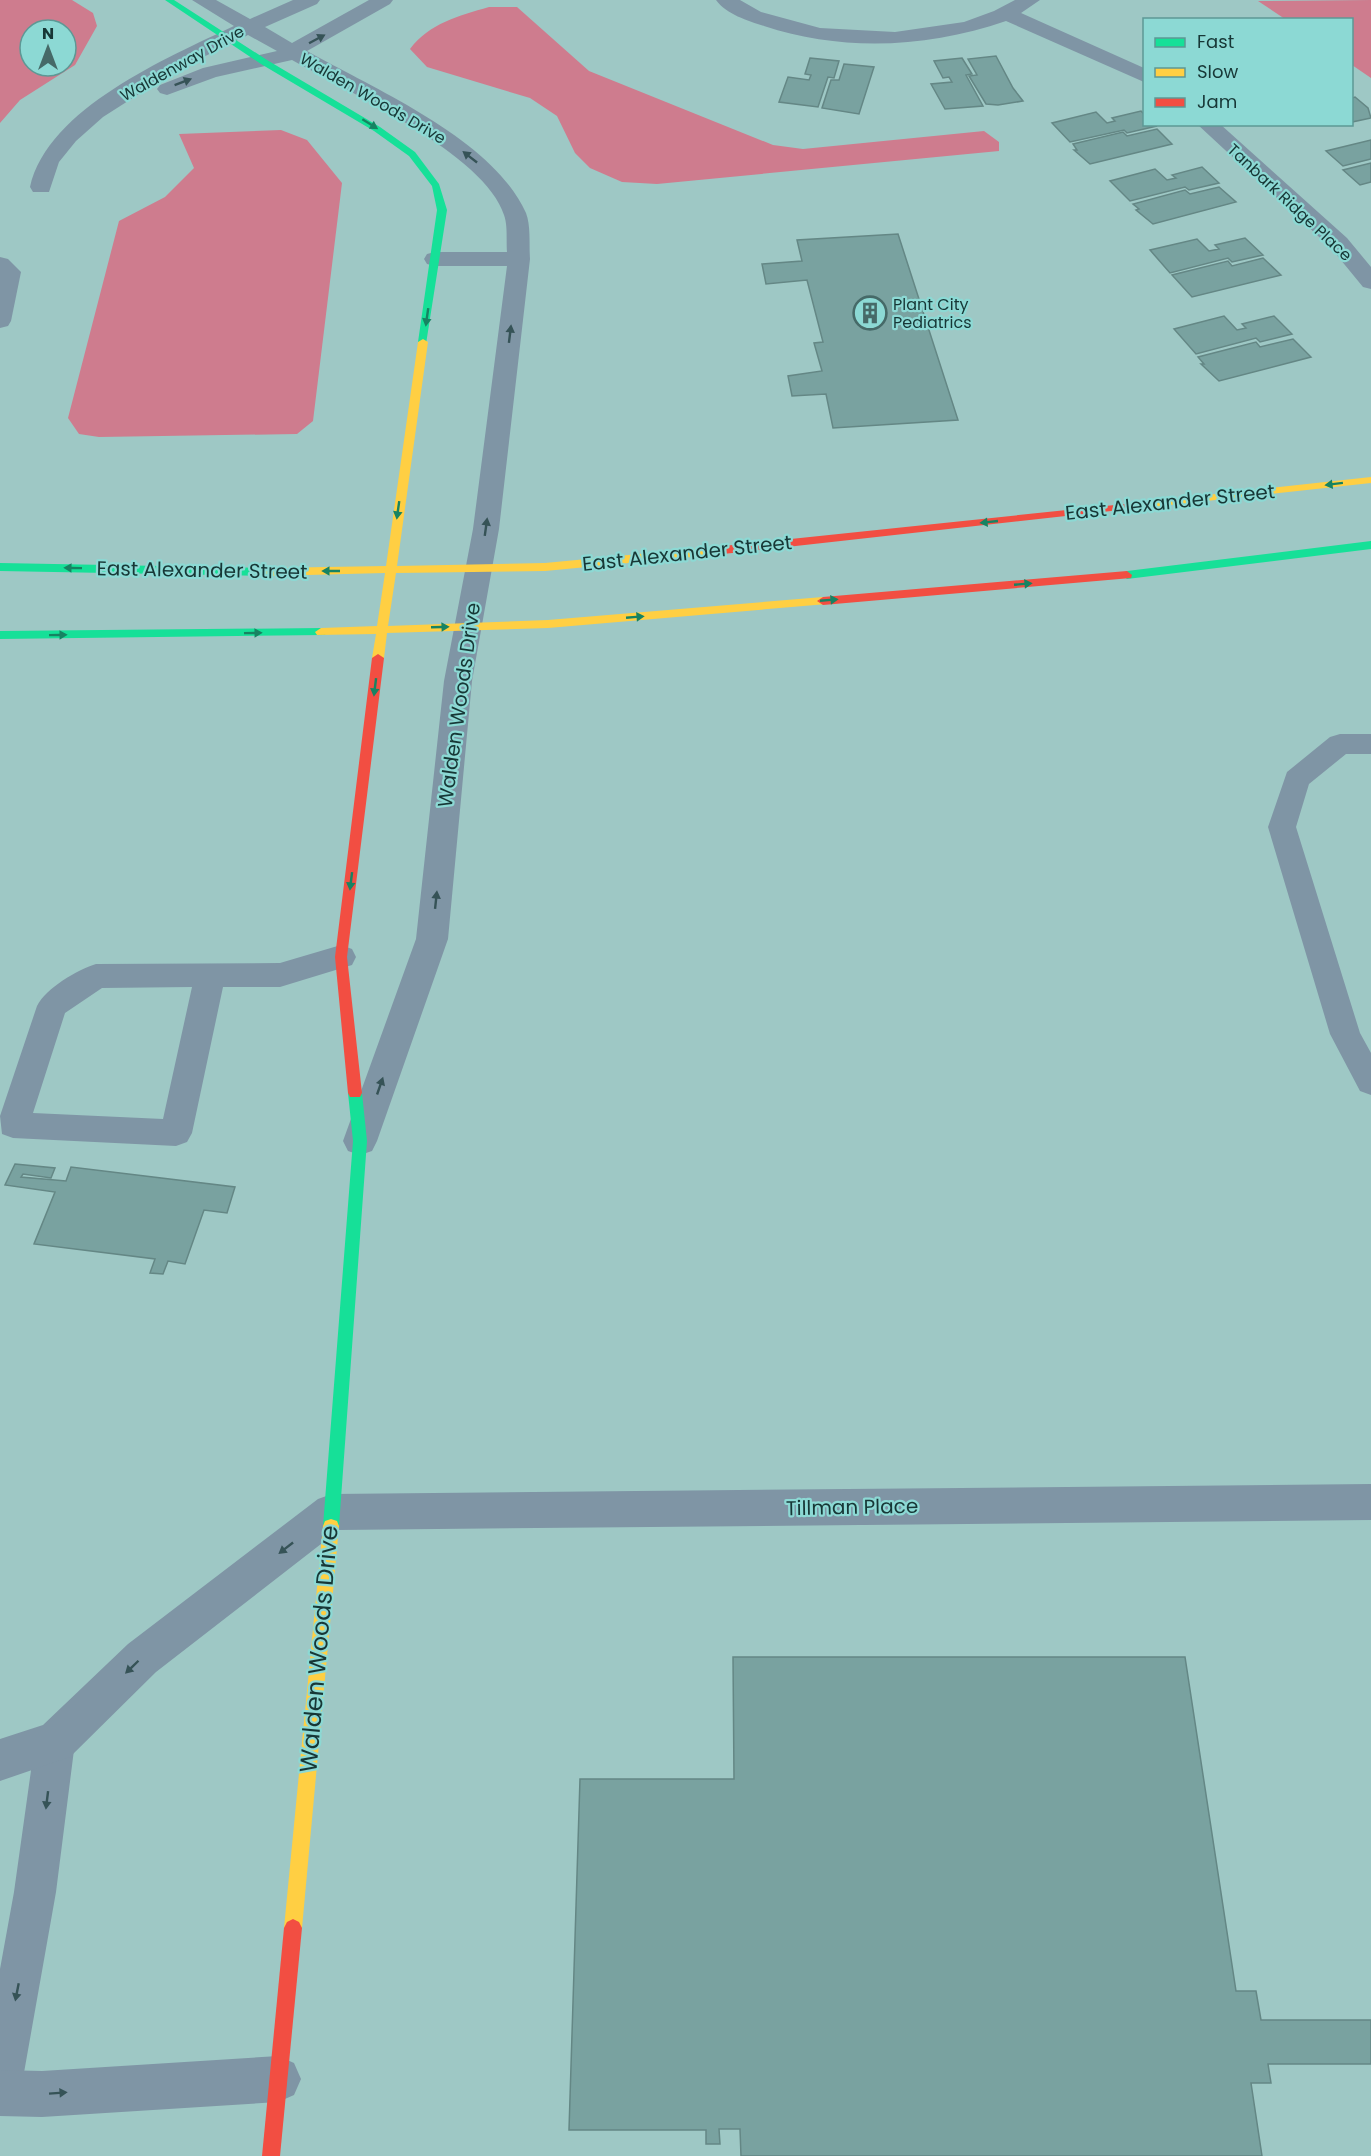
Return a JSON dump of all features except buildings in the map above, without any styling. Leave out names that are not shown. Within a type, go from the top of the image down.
[{"type":"main road","name":"Walden Woods Drive","points":[[169,0],[412,154],[436,186],[442,210],[389,571],[341,957],[360,1141],[332,1512],[271,2156]]},
{"type":"main road","name":"East Alexander Street","points":[[0,567],[389,571],[545,567],[758,547],[1371,480]]},
{"type":"main road","points":[[0,635],[382,629],[560,623],[1126,575],[1371,545]]},
{"type":"street","name":"Walden Woods Drive","points":[[202,0],[437,133],[476,161],[501,187],[516,216],[519,259],[486,529],[458,681],[432,939],[360,1141]]},
{"type":"street","name":"Waldenway Drive","points":[[41,187],[48,161],[65,140],[89,119],[139,83],[226,35],[310,0]]},
{"type":"street","name":"Waldenway Drive","points":[[89,119],[210,72],[264,62],[292,52],[383,0]]},
{"type":"street","points":[[726,0],[755,16],[804,29],[850,36],[905,37],[954,31],[1009,15],[1030,0]]},
{"type":"street","points":[[1009,15],[1096,52],[1143,76]]},
{"type":"street","name":"Tanbark Ridge Place","points":[[1209,126],[1339,243],[1371,282]]},
{"type":"street","points":[[435,259],[519,259]]},
{"type":"street","name":"Tillman Place","points":[[332,1512],[1371,1502]]},
{"type":"street","points":[[0,1760],[54,1742],[142,1658],[332,1512]]},
{"type":"street","points":[[0,2093],[42,2094],[278,2079]]},
{"type":"lane","points":[[0,264],[10,272],[1,314]]},
{"type":"lane","points":[[1371,744],[1340,744],[1298,779],[1282,826],[1345,1034],[1371,1082]]},
{"type":"lane","points":[[210,976],[176,1133],[13,1125],[52,1006],[96,976],[280,975],[341,957]]},
{"type":"lane","points":[[0,2084],[36,1892],[54,1742]]},
{"type":"shaded area","points":[[0,0],[72,0],[93,13],[97,26],[78,60],[78,18],[18,18],[18,78],[55,78],[20,100],[0,123]]},
{"type":"shaded area","points":[[1371,0],[1371,78],[1353,66],[1353,18],[1284,18],[1258,1]]},
{"type":"shaded area","points":[[489,7],[517,7],[589,71],[773,145],[803,149],[984,131],[999,142],[999,151],[657,184],[622,182],[590,168],[575,153],[557,116],[530,98],[427,67],[410,49],[426,33],[445,22]]},
{"type":"shaded area","points":[[281,130],[307,140],[342,183],[313,421],[297,434],[99,437],[79,434],[68,418],[119,221],[165,197],[194,168],[179,134]]},
{"type":"traffic: fast","points":[[169,0],[264,62],[377,129],[412,154],[436,186],[442,210],[423,342]]},
{"type":"traffic: fast","points":[[1127,575],[1371,545]]},
{"type":"traffic: fast","points":[[0,567],[269,572]]},
{"type":"traffic: fast","points":[[0,635],[321,632]]},
{"type":"traffic: fast","points":[[331,1526],[360,1141],[355,1093]]},
{"type":"traffic: slow","points":[[378,658],[423,342]]},
{"type":"traffic: slow","points":[[1134,506],[1371,480]]},
{"type":"traffic: slow","points":[[269,572],[545,567],[723,550]]},
{"type":"traffic: slow","points":[[321,632],[548,624],[823,601]]},
{"type":"traffic: slow","points":[[293,1928],[331,1526]]},
{"type":"traffic: jam","points":[[723,550],[1134,506]]},
{"type":"traffic: jam","points":[[823,601],[1127,575]]},
{"type":"traffic: jam","points":[[355,1093],[341,957],[378,658]]},
{"type":"traffic: jam","points":[[271,2156],[293,1928]]},
{"type":"place","name":"Plant City Pediatrics","points":[[870,313]]}]
